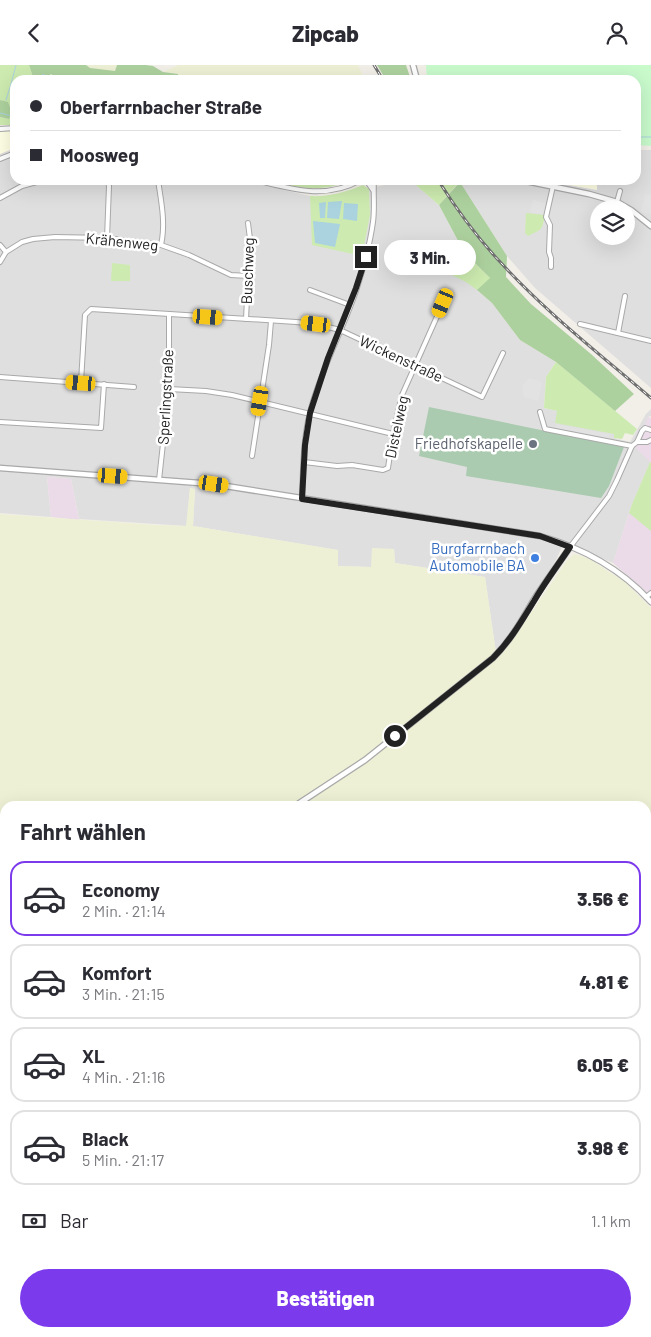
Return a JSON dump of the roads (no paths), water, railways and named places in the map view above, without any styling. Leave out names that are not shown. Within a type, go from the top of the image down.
[{"type":"street","points":[[0,199],[26,185]]},
{"type":"street","points":[[107,238],[109,185]]},
{"type":"street","points":[[159,185],[163,217],[161,245]]},
{"type":"street","points":[[276,185],[298,190],[323,192],[349,185]]},
{"type":"street","points":[[370,185],[373,190]]},
{"type":"street","points":[[302,499],[305,445],[310,413],[320,379],[359,281],[372,231],[374,185]]},
{"type":"street","points":[[544,185],[610,200]]},
{"type":"street","points":[[552,267],[549,252],[550,225],[546,217],[553,187]]},
{"type":"street","points":[[618,200],[620,191]]},
{"type":"street","points":[[635,214],[651,227]]},
{"type":"street","name":"Buschweg","points":[[246,319],[250,239],[248,223]]},
{"type":"street","name":"Krähenweg","points":[[6,252],[22,242],[33,239],[55,237],[107,238],[161,245],[189,255],[230,275],[248,276]]},
{"type":"street","points":[[0,245],[6,252],[0,262]]},
{"type":"street","points":[[310,291],[350,305]]},
{"type":"street","points":[[618,333],[625,295]]},
{"type":"street","name":"Distelweg","points":[[304,461],[383,470],[388,468],[402,395],[443,303]]},
{"type":"street","name":"Wickenstraße","points":[[81,383],[85,315],[91,309],[310,323],[340,329],[482,397],[503,353]]},
{"type":"street","name":"Sperlingstraße","points":[[159,480],[169,389],[169,314]]},
{"type":"street","points":[[252,456],[271,321]]},
{"type":"street","points":[[580,324],[651,341]]},
{"type":"street","points":[[0,377],[134,387]]},
{"type":"street","points":[[0,422],[100,428],[104,385]]},
{"type":"street","points":[[169,389],[206,391],[232,395],[393,434]]},
{"type":"street","points":[[540,412],[545,429],[632,446]]},
{"type":"street","points":[[303,801],[365,760],[503,649],[570,547],[609,496],[632,446],[637,442],[643,429],[648,428],[651,430]]},
{"type":"street","points":[[637,442],[651,440]]},
{"type":"street","points":[[0,468],[214,484],[540,536],[604,562],[624,577],[651,603]]},
{"type":"street","points":[[646,597],[651,593]]},
{"type":"water","points":[[342,201],[339,219],[327,218],[328,202]]},
{"type":"water","points":[[326,202],[325,218],[320,218],[319,203]]},
{"type":"water","points":[[344,203],[358,204],[357,221],[343,219]]},
{"type":"water","points":[[313,221],[340,224],[335,247],[315,243]]},
{"type":"waterway","points":[[13,75],[16,65]]},
{"type":"waterway","points":[[6,100],[10,87]]},
{"type":"waterway","points":[[0,113],[10,116]]},
{"type":"waterway","points":[[641,137],[651,137]]},
{"type":"railway","points":[[374,65],[380,75]]},
{"type":"railway","points":[[441,185],[476,235],[520,283],[575,334],[651,398]]},
{"type":"place","name":"Friedhofskapelle","points":[[533,444]]},
{"type":"place","name":"Burgfarrnbach Automobile BA","points":[[535,558]]}]
